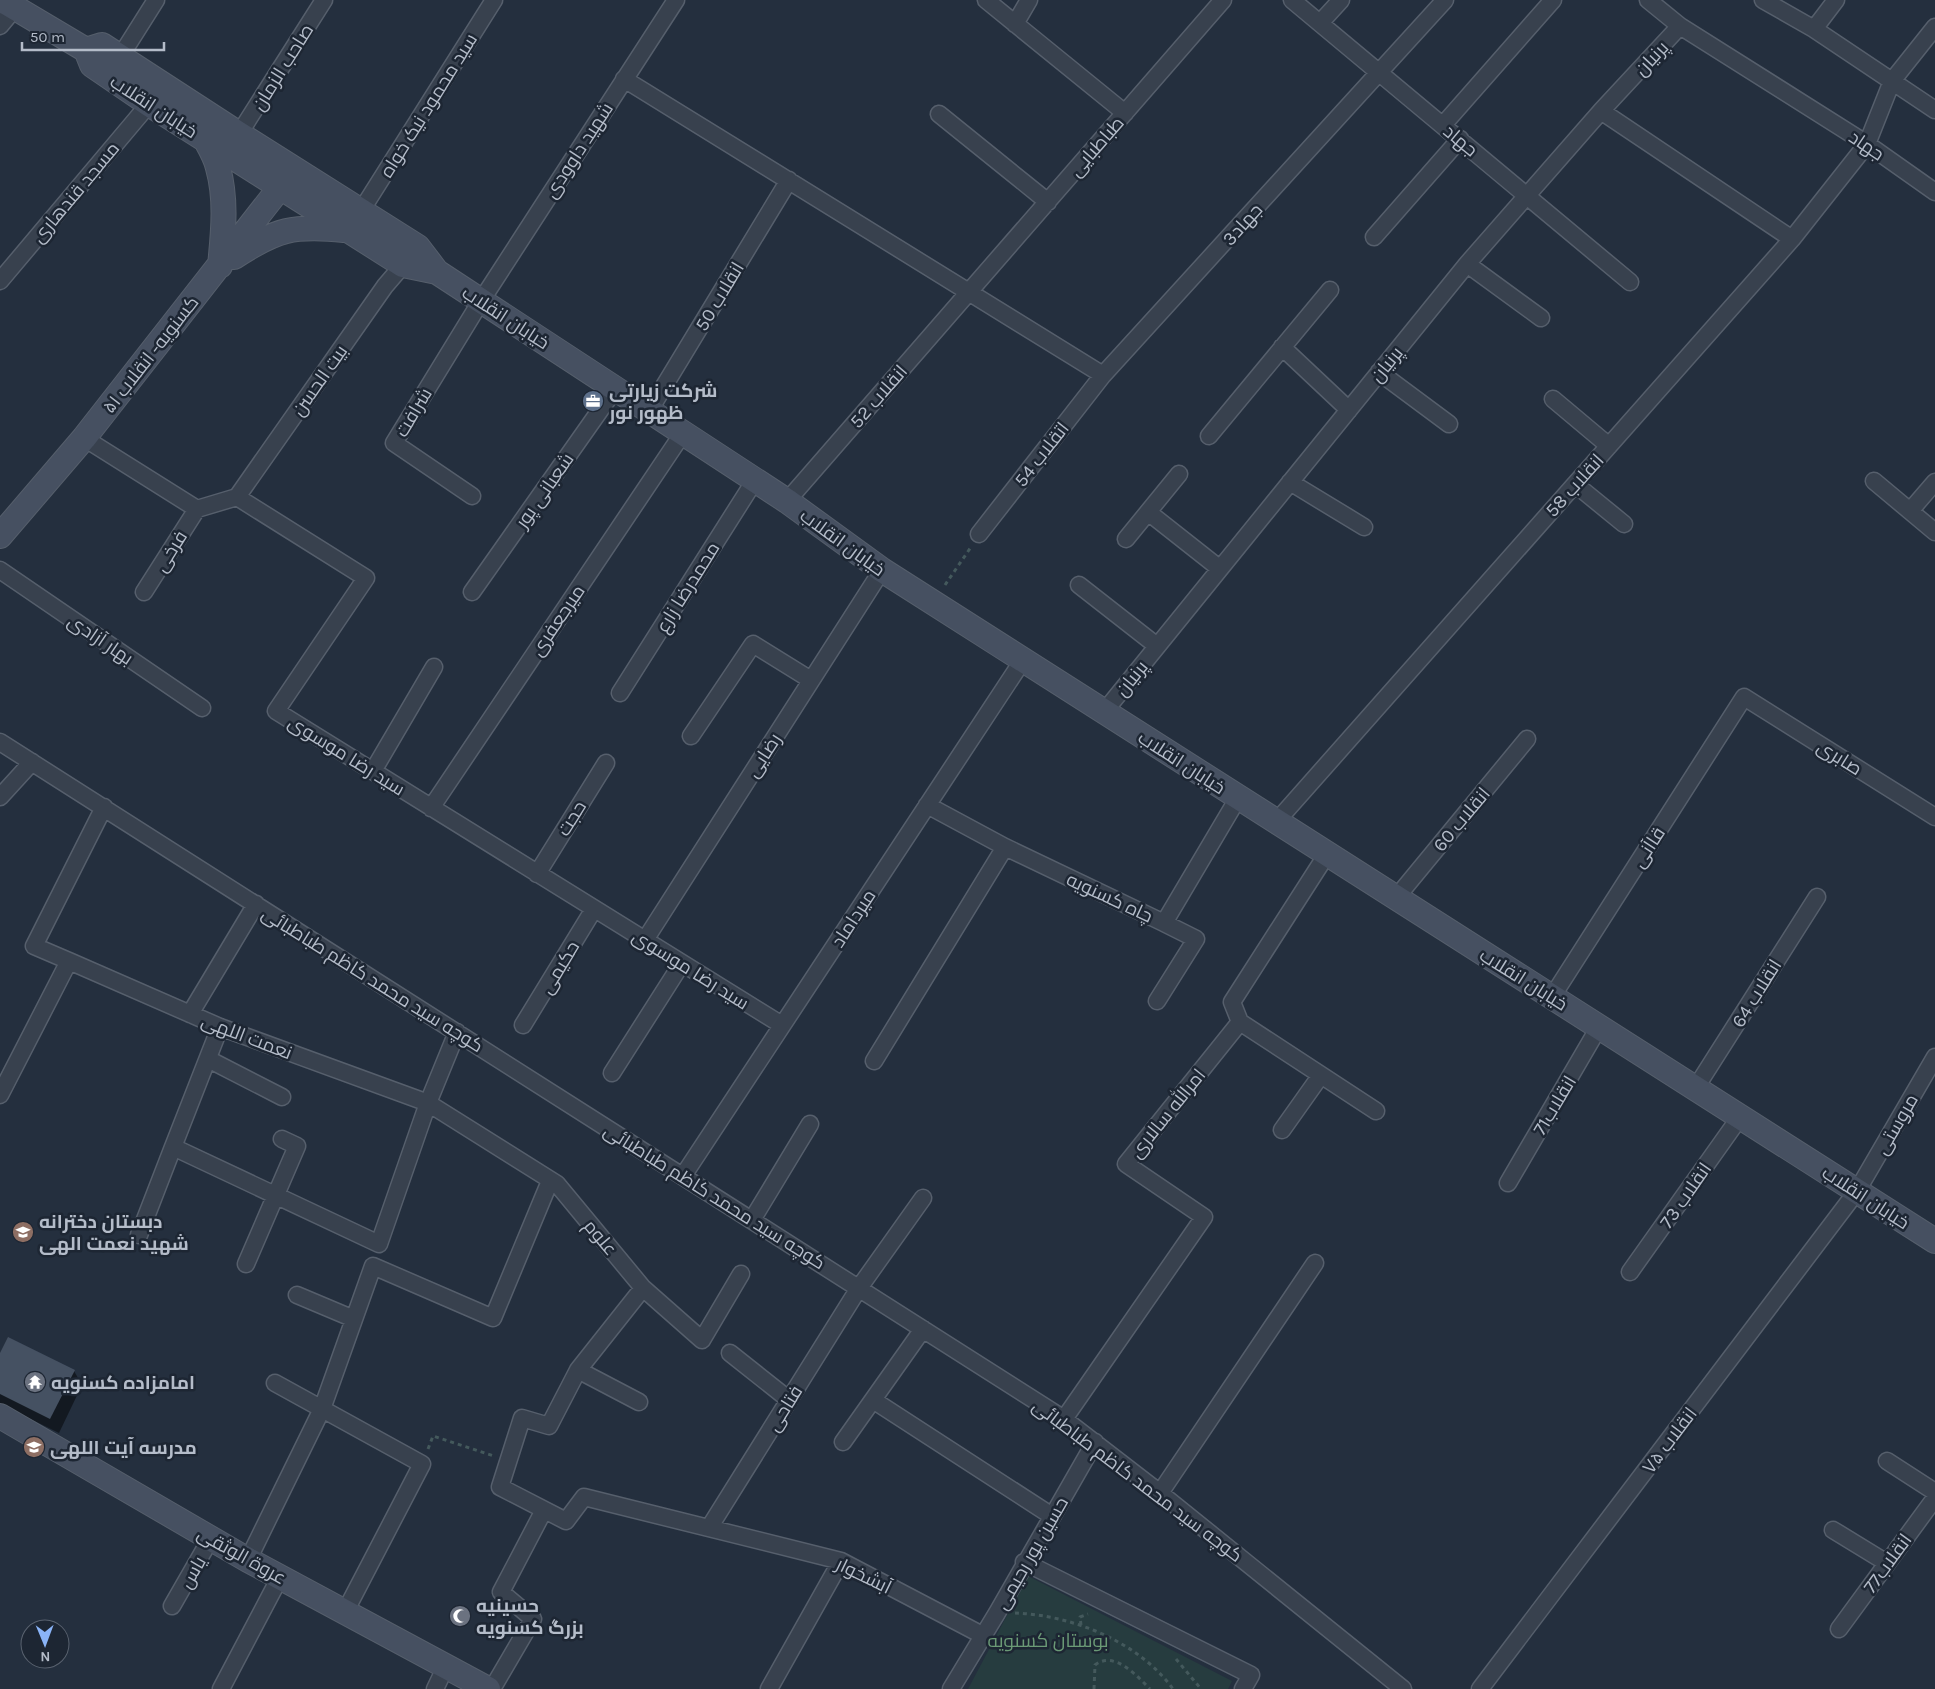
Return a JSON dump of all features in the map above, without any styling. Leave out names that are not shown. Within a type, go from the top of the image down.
[{"type":"main road","name":"خیابان انقلاب","points":[[8,4],[86,50],[92,65],[149,104],[403,265],[437,272]]},
{"type":"main road","name":"خیابان انقلاب","points":[[86,50],[102,45],[418,247],[437,272],[787,501],[882,570],[1935,1241]]},
{"type":"main road","points":[[206,139],[218,167],[223,197],[224,226],[220,266]]},
{"type":"main road","name":"کسنویه- انقلاب ۵۱","points":[[0,536],[84,438],[295,168]]},
{"type":"main road","points":[[220,266],[261,240],[285,231],[312,227],[349,231]]},
{"type":"main road","name":"عروة الوثقی","points":[[0,1416],[248,1560],[488,1689]]},
{"type":"street","points":[[120,57],[156,0]]},
{"type":"street","name":"صاحب الزمان","points":[[239,134],[324,0]]},
{"type":"street","name":"سید محمود نیک خواه","points":[[361,211],[494,0]]},
{"type":"street","name":"شهید داوودی","points":[[481,301],[676,0]]},
{"type":"street","points":[[986,0],[1125,113]]},
{"type":"street","points":[[1015,24],[1029,0]]},
{"type":"street","name":"طباطبایی","points":[[970,292],[1223,0]]},
{"type":"street","name":"جهاد","points":[[1292,0],[1630,282]]},
{"type":"street","points":[[1320,23],[1341,0]]},
{"type":"street","name":"جهاد3","points":[[1103,374],[1445,0]]},
{"type":"street","points":[[1443,125],[1553,0]]},
{"type":"street","name":"جهاد","points":[[1648,0],[1680,26],[1868,144],[1935,192]]},
{"type":"street","points":[[1763,0],[1814,29],[1935,110]]},
{"type":"street","points":[[1814,29],[1836,0]]},
{"type":"street","points":[[0,26],[8,4]]},
{"type":"street","name":"پرنیان","points":[[1104,712],[1467,264],[1601,111],[1680,26]]},
{"type":"street","name":"انقلاب 58","points":[[1276,822],[1792,239],[1868,144],[1892,81],[1935,27]]},
{"type":"street","points":[[624,79],[1103,374]]},
{"type":"street","name":"مسجد قندهاری","points":[[0,280],[149,104]]},
{"type":"street","points":[[1601,111],[1792,239]]},
{"type":"street","points":[[939,114],[1048,202]]},
{"type":"street","points":[[1374,237],[1460,139]]},
{"type":"street","name":"انقلاب 50","points":[[649,411],[789,180]]},
{"type":"street","points":[[1467,264],[1541,318]]},
{"type":"street","name":"بیت الحسن","points":[[237,497],[385,286],[403,265]]},
{"type":"street","points":[[1209,436],[1330,290]]},
{"type":"street","name":"انقلاب 52","points":[[787,501],[970,292]]},
{"type":"street","name":"شرافت","points":[[472,496],[394,443],[481,301]]},
{"type":"street","points":[[1282,347],[1349,410]]},
{"type":"street","points":[[1379,372],[1449,424]]},
{"type":"street","name":"اتقلاب 54","points":[[979,534],[1103,374]]},
{"type":"street","name":"شعبانی پور","points":[[472,592],[616,389]]},
{"type":"street","points":[[1553,399],[1609,446]]},
{"type":"street","name":"میرجعفری","points":[[431,808],[682,433]]},
{"type":"street","points":[[84,438],[196,509],[237,497]]},
{"type":"street","points":[[1126,539],[1179,474]]},
{"type":"street","name":"محمدرضا زارع","points":[[620,693],[755,480]]},
{"type":"street","points":[[1874,481],[1935,532]]},
{"type":"street","points":[[1290,482],[1364,527]]},
{"type":"street","points":[[1910,511],[1935,482]]},
{"type":"street","points":[[1575,484],[1624,524]]},
{"type":"street","name":"سید رضا موسوی","points":[[237,497],[366,578],[276,712],[782,1025]]},
{"type":"street","name":"فرخی","points":[[144,592],[196,509]]},
{"type":"street","points":[[1148,512],[1219,568]]},
{"type":"street","name":"بهار آزادی","points":[[0,570],[202,708]]},
{"type":"street","name":"رضایی","points":[[644,940],[882,570]]},
{"type":"street","points":[[1079,585],[1156,646]]},
{"type":"street","points":[[691,736],[753,644],[811,680]]},
{"type":"street","name":"میرداماد","points":[[683,1176],[1022,660]]},
{"type":"street","points":[[373,771],[434,667]]},
{"type":"street","name":"صابری","points":[[1744,697],[1935,817]]},
{"type":"street","name":"قاآنی","points":[[1552,997],[1744,697]]},
{"type":"street","name":"انقلاب 60","points":[[1396,898],[1527,739]]},
{"type":"street","name":"کوچه سید محمد کاظم طباطبائی","points":[[0,742],[1064,1419],[1160,1493],[1403,1689]]},
{"type":"street","points":[[0,797],[32,762]]},
{"type":"street","name":"حجت","points":[[537,874],[606,763]]},
{"type":"street","name":"چاه کسنویه","points":[[927,805],[1006,847],[1164,923],[1238,798]]},
{"type":"street","name":"نعمت اللهی","points":[[104,808],[34,946],[220,1027],[428,1103]]},
{"type":"street","points":[[874,1061],[1006,847]]},
{"type":"street","points":[[1327,854],[1232,1002],[1240,1022],[1376,1111]]},
{"type":"street","name":"انقلاب 64","points":[[1696,1088],[1817,897]]},
{"type":"street","points":[[190,1014],[256,904]]},
{"type":"street","name":"حکیمی","points":[[523,1025],[594,909]]},
{"type":"street","points":[[1156,1001],[1196,939],[1164,923]]},
{"type":"street","points":[[0,1095],[69,961]]},
{"type":"street","points":[[612,1074],[682,963]]},
{"type":"street","name":"امرالله سالاری","points":[[1064,1419],[1204,1217],[1126,1164],[1240,1022]]},
{"type":"street","points":[[139,1235],[220,1027]]},
{"type":"street","name":"انقلاب71","points":[[1508,1183],[1599,1027]]},
{"type":"street","points":[[248,1560],[322,1409],[428,1103],[457,1032]]},
{"type":"street","name":"مروستی","points":[[1857,1191],[1935,1057]]},
{"type":"street","points":[[208,1059],[282,1097]]},
{"type":"street","points":[[1282,1130],[1321,1075]]},
{"type":"street","name":"علوم","points":[[428,1103],[557,1184],[643,1288],[702,1340],[741,1274]]},
{"type":"street","name":"انقلاب 73","points":[[1630,1272],[1740,1117]]},
{"type":"street","points":[[752,1220],[810,1124]]},
{"type":"street","points":[[246,1264],[297,1146],[282,1139]]},
{"type":"street","points":[[173,1147],[379,1244]]},
{"type":"street","points":[[373,1266],[493,1318],[550,1181]]},
{"type":"street","name":"انقلاب ۷۵","points":[[1480,1689],[1857,1191]]},
{"type":"street","name":"فتاحی","points":[[709,1528],[859,1288],[923,1198]]},
{"type":"street","points":[[1160,1493],[1316,1263]]},
{"type":"street","points":[[492,1689],[533,1619],[501,1592],[544,1510],[500,1487],[522,1418],[549,1426],[578,1370],[643,1288]]},
{"type":"street","points":[[297,1295],[354,1319]]},
{"type":"street","points":[[843,1442],[923,1329]]},
{"type":"street","points":[[730,1353],[788,1399]]},
{"type":"street","points":[[578,1370],[639,1402]]},
{"type":"street","points":[[275,1384],[422,1464],[345,1612]]},
{"type":"street","points":[[873,1400],[1052,1516]]},
{"type":"street","name":"حسین پور رحیمی","points":[[951,1689],[1095,1442]]},
{"type":"street","points":[[1887,1461],[1935,1492]]},
{"type":"street","name":"آبشخوار","points":[[544,1510],[566,1520],[584,1497],[841,1561],[982,1635]]},
{"type":"street","name":"انقلاب77","points":[[1839,1629],[1935,1498]]},
{"type":"street","points":[[1833,1530],[1887,1563]]},
{"type":"street","name":"یاس","points":[[172,1606],[211,1538]]},
{"type":"street","points":[[769,1689],[841,1561]]},
{"type":"street","points":[[1024,1562],[1251,1675],[1243,1689]]},
{"type":"street","points":[[221,1689],[280,1577]]},
{"type":"street","points":[[435,1689],[446,1666]]},
{"type":"path","points":[[933,603],[979,534]]},
{"type":"path","points":[[422,1464],[433,1436],[508,1460]]},
{"type":"path","points":[[997,1613],[1036,1614],[1068,1621],[1110,1637],[1142,1658],[1173,1689]]},
{"type":"path","points":[[1094,1689],[1095,1665],[1099,1661],[1111,1660],[1132,1671],[1150,1689]]},
{"type":"green space","name":"بوستان کسنویه","points":[[1028,1576],[1232,1681],[1228,1689],[968,1689]]},
{"type":"building","name":"امامزاده کسنویه","points":[[8,1337],[75,1370],[50,1419],[0,1394],[0,1353]]},
{"type":"place","name":"شرکت زیارتی ظهور نور","points":[[593,401]]},
{"type":"place","name":"دبستان دخترانه شهید نعمت الهی","points":[[23,1232]]},
{"type":"place","name":"امامزاده کسنویه","points":[[35,1382]]},
{"type":"place","name":"مدرسه آیت اللهی","points":[[34,1447]]},
{"type":"place","name":"حسینیه بزرگ کسنویه","points":[[460,1616]]}]
